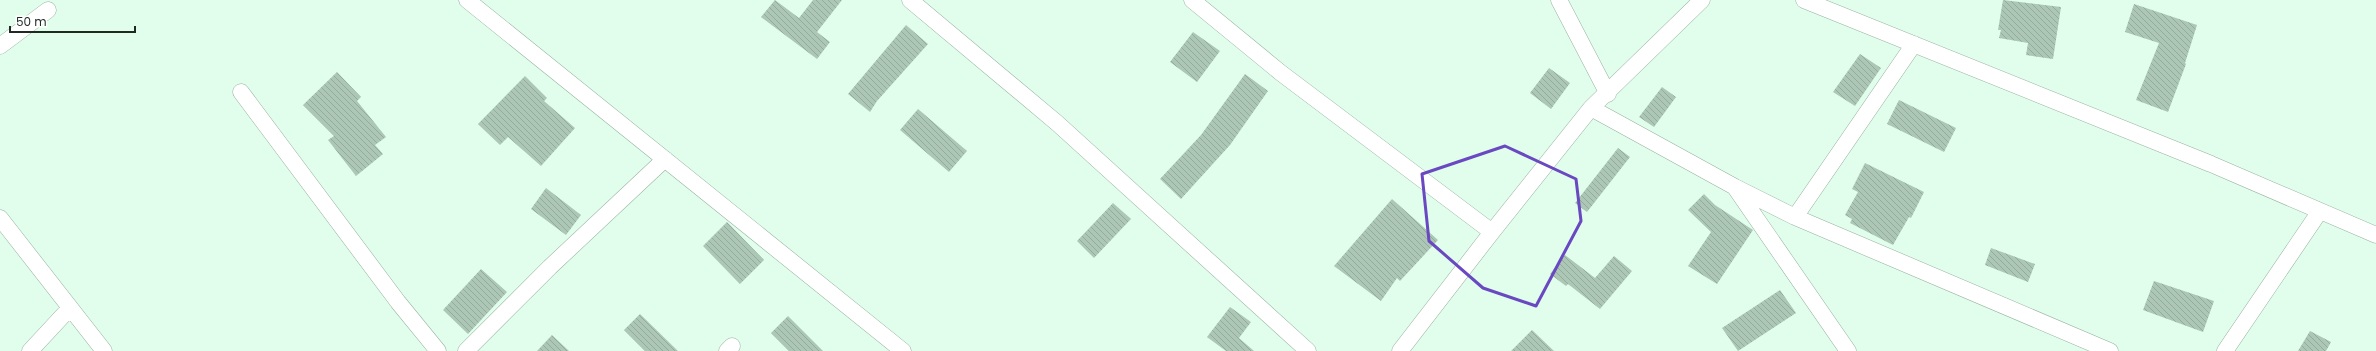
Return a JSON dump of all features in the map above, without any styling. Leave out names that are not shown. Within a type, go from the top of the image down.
[{"type":"street","points":[[467,0],[903,351]]},
{"type":"street","points":[[910,0],[1057,123],[1308,351]]},
{"type":"street","points":[[1192,0],[1281,73],[1492,232]]},
{"type":"street","points":[[1559,0],[1608,94]]},
{"type":"street","points":[[1400,351],[1492,232],[1591,108],[1608,94],[1702,0]]},
{"type":"street","points":[[1804,0],[2211,164],[2376,235]]},
{"type":"street","points":[[0,46],[48,10]]},
{"type":"street","points":[[1795,217],[1914,44]]},
{"type":"street","points":[[241,92],[398,302],[438,351]]},
{"type":"street","points":[[1591,108],[1735,187],[1795,217],[2110,351]]},
{"type":"street","points":[[466,351],[550,267],[665,159]]},
{"type":"street","points":[[1735,187],[1848,351]]},
{"type":"street","points":[[2225,351],[2320,211]]},
{"type":"street","points":[[0,218],[69,309],[104,351]]},
{"type":"street","points":[[30,351],[69,309]]},
{"type":"highlighted area","points":[[1505,146],[1576,179],[1581,221],[1536,306],[1483,288],[1429,241],[1422,174]]},
{"type":"building","points":[[775,0],[799,18],[813,0],[842,0],[817,32],[830,42],[817,59],[761,17]]},
{"type":"building","points":[[2003,0],[2061,7],[2053,59],[2026,55],[2028,43],[1999,38],[2001,30],[1998,30]]},
{"type":"building","points":[[2134,4],[2197,25],[2185,63],[2186,64],[2168,112],[2136,100],[2159,43],[2125,32]]},
{"type":"building","points":[[906,25],[928,44],[877,101],[870,112],[848,94]]},
{"type":"building","points":[[1193,32],[1220,51],[1197,82],[1170,62]]},
{"type":"building","points":[[1860,54],[1881,68],[1855,106],[1833,92]]},
{"type":"building","points":[[1549,68],[1570,83],[1551,109],[1530,93]]},
{"type":"building","points":[[337,72],[361,97],[357,101],[386,137],[375,145],[383,154],[356,176],[328,140],[334,136],[303,105]]},
{"type":"building","points":[[1245,74],[1268,91],[1230,145],[1181,199],[1160,179],[1201,135]]},
{"type":"building","points":[[525,76],[547,98],[544,101],[575,128],[541,166],[508,137],[500,145],[478,124]]},
{"type":"building","points":[[1662,87],[1676,97],[1654,127],[1639,117]]},
{"type":"building","points":[[1899,100],[1956,128],[1944,152],[1887,124]]},
{"type":"building","points":[[918,109],[967,151],[949,172],[900,130]]},
{"type":"building","points":[[1618,148],[1630,157],[1587,212],[1575,203]]},
{"type":"building","points":[[1865,163],[1924,192],[1911,218],[1909,217],[1893,245],[1850,223],[1852,219],[1845,215],[1858,192],[1852,189]]},
{"type":"building","points":[[546,188],[581,215],[566,235],[531,209]]},
{"type":"building","points":[[1704,194],[1715,205],[1753,230],[1717,284],[1688,266],[1711,232],[1688,210]]},
{"type":"building","points":[[1392,199],[1438,240],[1400,281],[1397,278],[1381,301],[1334,266]]},
{"type":"building","points":[[1113,203],[1131,219],[1094,258],[1077,241]]},
{"type":"building","points":[[727,222],[764,260],[740,284],[703,246]]},
{"type":"building","points":[[1991,248],[2035,264],[2028,282],[1985,265]]},
{"type":"building","points":[[1565,255],[1595,278],[1614,256],[1632,271],[1600,309],[1568,284],[1566,286],[1550,274]]},
{"type":"building","points":[[481,269],[507,292],[468,334],[443,310]]},
{"type":"building","points":[[2154,281],[2214,301],[2203,332],[2143,310]]},
{"type":"building","points":[[1780,290],[1796,313],[1738,351],[1722,328]]},
{"type":"building","points":[[1230,307],[1251,322],[1239,338],[1254,351],[1226,351],[1207,337]]},
{"type":"building","points":[[640,314],[678,351],[645,351],[624,330]]},
{"type":"building","points":[[788,316],[823,351],[789,351],[771,333]]},
{"type":"building","points":[[1532,330],[1554,351],[1511,351]]},
{"type":"building","points":[[2310,331],[2331,342],[2326,351],[2298,351]]},
{"type":"building","points":[[552,335],[569,351],[537,351]]}]
